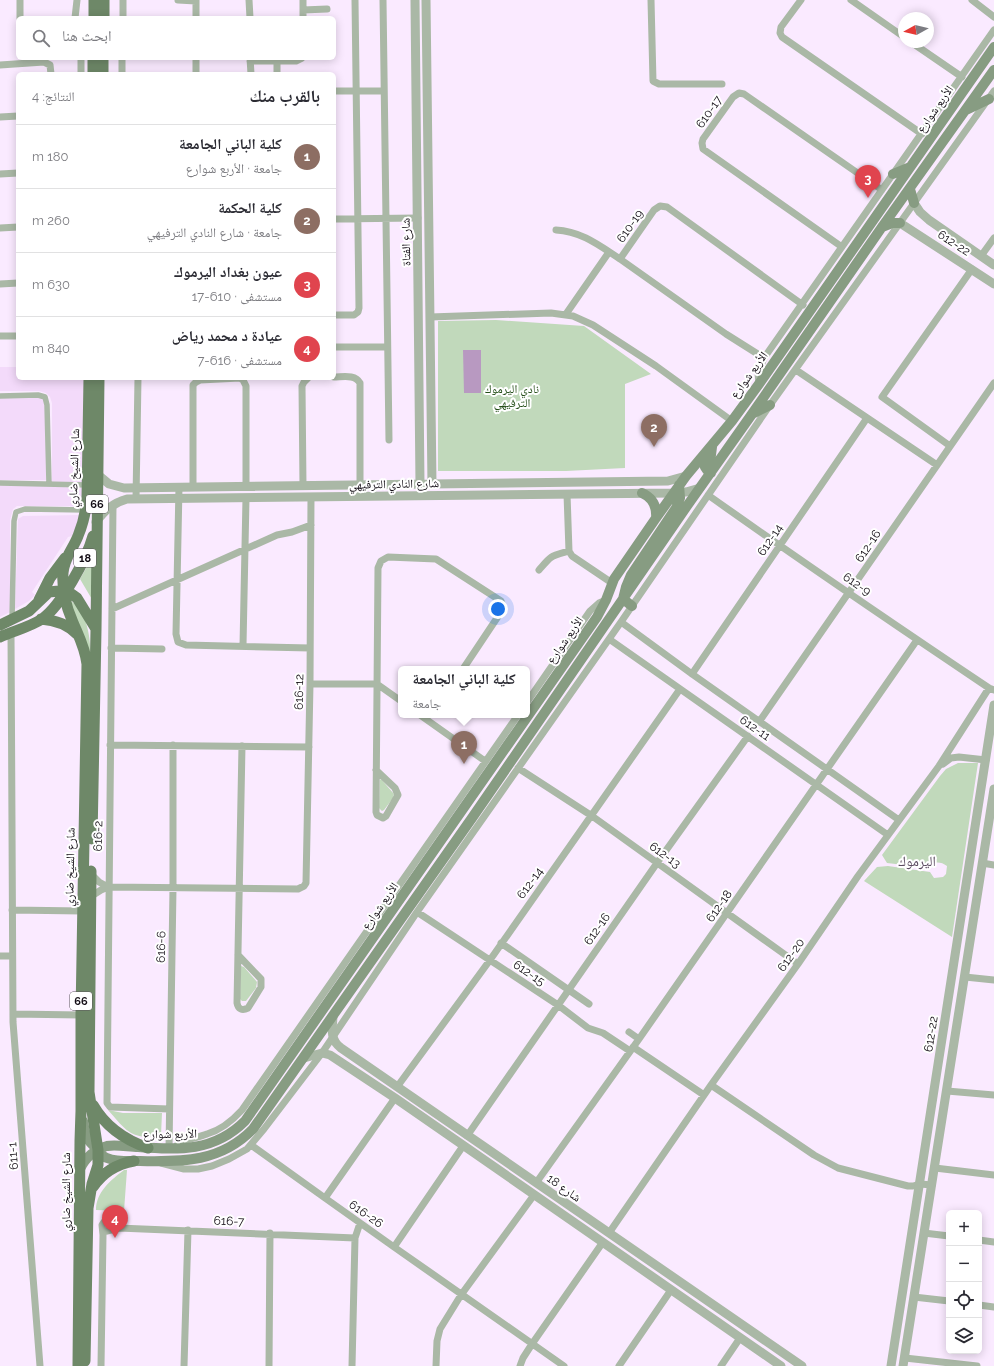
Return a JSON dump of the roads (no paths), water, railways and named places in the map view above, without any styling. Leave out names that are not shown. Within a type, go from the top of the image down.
[{"type":"main road","points":[[94,0],[94,16]]},
{"type":"main road","points":[[104,0],[104,16]]},
{"type":"main road","name":"الأربع شوارع","points":[[530,714],[598,617],[612,583],[656,518],[671,505],[679,485],[732,421],[760,384],[910,167],[925,138],[937,130],[988,51]]},
{"type":"main road","points":[[93,60],[93,72]]},
{"type":"main road","points":[[103,60],[103,72]]},
{"type":"main road","name":"الأربع شوارع","points":[[81,1111],[88,1141],[106,1158],[134,1161],[159,1162],[203,1158],[221,1153],[238,1144],[253,1129],[472,818],[590,656],[623,599],[882,227],[994,70]]},
{"type":"main road","points":[[966,110],[991,95]]},
{"type":"main road","points":[[937,130],[940,135],[946,137]]},
{"type":"main road","points":[[925,138],[934,145],[936,152]]},
{"type":"main road","points":[[893,174],[910,167]]},
{"type":"main road","points":[[910,189],[914,203]]},
{"type":"main road","points":[[882,227],[889,224],[900,223]]},
{"type":"main road","name":"شارع الشيخ ضاري","points":[[78,1366],[82,911],[87,664],[84,647],[68,610],[63,571],[68,555],[79,534],[86,510],[89,380]]},
{"type":"main road","name":"شارع الشيخ ضاري","points":[[85,1366],[88,1208],[90,1193],[98,1165],[98,1150],[90,1100],[89,1015],[99,380]]},
{"type":"main road","points":[[752,414],[770,406]]},
{"type":"main road","points":[[711,473],[705,467],[712,455],[712,445]]},
{"type":"main road","points":[[642,493],[652,501],[656,509],[656,518]]},
{"type":"main road","points":[[632,606],[623,599],[626,587],[631,575],[671,505]]},
{"type":"main road","name":"18","points":[[0,638],[41,619],[52,609],[65,591],[88,552],[96,522]]},
{"type":"main road","points":[[39,600],[50,578],[68,555]]},
{"type":"main road","points":[[0,625],[29,611],[46,594],[53,591],[65,591],[73,595],[79,601],[96,630]]},
{"type":"main road","points":[[41,619],[53,620],[64,624],[80,637]]},
{"type":"main road","name":"الأربع شوارع","points":[[98,1150],[110,1146],[171,1149],[193,1147],[212,1143],[230,1134],[245,1121],[527,718]]},
{"type":"main road","points":[[462,811],[472,818]]},
{"type":"main road","points":[[90,1100],[101,1116],[114,1130],[130,1141],[148,1148]]},
{"type":"main road","points":[[80,1169],[85,1159],[98,1150]]},
{"type":"main road","points":[[90,1193],[98,1181],[108,1171],[125,1163],[134,1161]]},
{"type":"street","points":[[20,0],[20,16]]},
{"type":"street","points":[[75,16],[77,0]]},
{"type":"street","points":[[122,16],[123,0]]},
{"type":"street","points":[[178,0],[196,0],[196,16]]},
{"type":"street","points":[[249,0],[250,16]]},
{"type":"street","points":[[303,0],[303,16]]},
{"type":"street","points":[[336,315],[354,315],[358,312],[359,308],[355,0]]},
{"type":"street","points":[[383,0],[388,440]]},
{"type":"street","name":"شارع الفتاة","points":[[415,0],[420,481]]},
{"type":"street","name":"شارع الفتاة","points":[[426,0],[432,481]]},
{"type":"street","points":[[651,0],[653,81],[659,84],[722,84]]},
{"type":"street","points":[[801,0],[781,26],[780,33],[782,37],[925,138]]},
{"type":"street","points":[[851,0],[898,33]]},
{"type":"street","points":[[972,0],[994,17]]},
{"type":"street","points":[[303,10],[327,9]]},
{"type":"street","points":[[760,384],[758,373],[764,358],[803,305],[893,174],[925,138],[962,77],[988,51],[994,30]]},
{"type":"street","points":[[416,47],[427,47]]},
{"type":"street","points":[[920,48],[962,77]]},
{"type":"street","points":[[81,60],[81,72]]},
{"type":"street","points":[[122,60],[122,72]]},
{"type":"street","points":[[196,60],[196,72]]},
{"type":"street","points":[[251,72],[250,60],[299,60]]},
{"type":"street","points":[[277,61],[277,72]]},
{"type":"street","points":[[0,65],[44,62],[50,65],[52,72]]},
{"type":"street","points":[[336,91],[384,91]]},
{"type":"street","name":"610-17","points":[[842,247],[703,149],[702,141],[733,97],[740,93],[744,94],[882,190]]},
{"type":"street","points":[[159,1162],[184,1169],[205,1168],[229,1159],[251,1145],[322,1053],[416,912],[518,768],[590,656],[609,639],[770,406],[991,95]]},
{"type":"street","points":[[0,117],[16,116]]},
{"type":"street","points":[[0,174],[16,173]]},
{"type":"street","name":"612-22","points":[[914,203],[920,212],[929,220],[994,265]]},
{"type":"street","name":"610-19","points":[[764,358],[726,334],[620,259],[654,210],[657,207],[667,207],[803,305]]},
{"type":"street","points":[[336,219],[418,218]]},
{"type":"street","name":"612-22","points":[[900,223],[994,284]]},
{"type":"street","points":[[0,228],[16,227]]},
{"type":"street","points":[[556,230],[577,234],[620,259]]},
{"type":"street","points":[[981,256],[994,238]]},
{"type":"street","points":[[566,314],[609,252]]},
{"type":"street","points":[[950,446],[882,397],[972,269]]},
{"type":"street","points":[[0,284],[16,283]]},
{"type":"street","points":[[430,317],[551,313],[566,314],[580,318],[656,366],[732,421]]},
{"type":"street","points":[[0,336],[16,336]]},
{"type":"street","points":[[336,347],[387,347]]},
{"type":"street","points":[[796,370],[937,465]]},
{"type":"street","points":[[419,372],[425,375],[430,373]]},
{"type":"street","points":[[336,377],[355,377],[360,383],[360,485]]},
{"type":"street","points":[[136,499],[138,380]]},
{"type":"street","points":[[193,487],[194,386],[196,382],[200,380]]},
{"type":"street","points":[[243,380],[246,384],[246,486]]},
{"type":"street","points":[[303,486],[302,386],[306,380]]},
{"type":"street","name":"612-16","points":[[759,722],[994,383]]},
{"type":"street","points":[[0,396],[38,395],[45,397],[47,405],[49,484]]},
{"type":"street","name":"612-14","points":[[692,674],[867,418]]},
{"type":"street","name":"شارع النادي الترفيهي","points":[[97,474],[109,484],[116,487],[136,488],[360,485],[420,481],[668,481],[679,485],[700,488]]},
{"type":"street","points":[[0,483],[87,485]]},
{"type":"street","name":"شارع النادي الترفيهي","points":[[96,522],[103,512],[113,504],[127,499],[642,493],[679,485]]},
{"type":"street","points":[[278,497],[280,486]]},
{"type":"street","points":[[179,488],[176,634],[178,642],[186,645],[310,648]]},
{"type":"street","points":[[567,494],[569,551],[572,556],[612,583]]},
{"type":"street","name":"612-9","points":[[708,495],[779,546],[992,689]]},
{"type":"street","name":"616-12","points":[[239,889],[298,889],[304,886],[307,880],[311,497]]},
{"type":"street","points":[[243,646],[246,498]]},
{"type":"street","name":"616-2","points":[[113,504],[107,1103],[110,1107],[169,1109]]},
{"type":"street","points":[[12,620],[14,521],[16,512],[25,509],[86,510]]},
{"type":"street","points":[[112,609],[277,535],[292,532],[311,525]]},
{"type":"street","points":[[539,570],[550,557],[558,553],[569,551]]},
{"type":"street","points":[[376,770],[395,788],[398,795],[386,816],[383,818],[377,815],[376,812],[376,770],[378,568],[382,561],[388,557],[436,559],[500,601],[503,606],[501,612],[465,666]]},
{"type":"street","points":[[530,698],[590,611],[599,603],[606,600]]},
{"type":"street","name":"612-11","points":[[621,622],[759,722],[899,820]]},
{"type":"street","name":"611-1","points":[[11,632],[13,1014],[40,1366]]},
{"type":"street","name":"612-11","points":[[609,639],[888,835]]},
{"type":"street","name":"612-18","points":[[536,1183],[632,1049],[917,640]]},
{"type":"street","points":[[111,648],[162,649]]},
{"type":"street","points":[[310,684],[377,684],[398,699]]},
{"type":"street","name":"612-14","points":[[397,1087],[490,960],[680,689]]},
{"type":"street","name":"612-20","points":[[609,1233],[858,876],[940,766],[992,689]]},
{"type":"street","name":"612-22","points":[[891,1366],[994,705]]},
{"type":"street","points":[[431,718],[485,761]]},
{"type":"street","points":[[171,1149],[184,1140],[206,1135],[222,1128],[233,1120],[242,1110],[516,718]]},
{"type":"street","name":"612-16","points":[[467,1136],[657,863],[748,736]]},
{"type":"street","points":[[110,745],[309,747]]},
{"type":"street","name":"616-6","points":[[171,1149],[169,1109],[173,888],[173,746]]},
{"type":"street","points":[[238,955],[261,979],[262,983],[248,1008],[244,1010],[238,1007],[237,1003],[242,746]]},
{"type":"street","points":[[940,766],[951,758],[959,757],[986,760]]},
{"type":"street","name":"612-13","points":[[518,768],[592,816],[798,964]]},
{"type":"street","name":"612-22","points":[[904,1362],[994,789]]},
{"type":"street","points":[[982,863],[994,865]]},
{"type":"street","points":[[91,874],[99,882],[108,887]]},
{"type":"street","points":[[90,897],[100,890],[108,887],[239,889]]},
{"type":"street","points":[[12,910],[82,911]]},
{"type":"street","name":"612-15","points":[[416,912],[558,1005],[588,1028],[603,1033],[632,1049],[704,1095]]},
{"type":"street","points":[[961,920],[973,922]]},
{"type":"street","name":"612-15","points":[[501,943],[589,1004]]},
{"type":"street","points":[[0,956],[12,956]]},
{"type":"street","points":[[964,977],[994,980]]},
{"type":"street","points":[[13,1014],[81,1014]]},
{"type":"street","points":[[332,1037],[333,1017]]},
{"type":"street","points":[[629,1032],[639,1039]]},
{"type":"street","name":"شارع 18","points":[[332,1037],[341,1048],[802,1366]]},
{"type":"street","points":[[304,1058],[322,1053]]},
{"type":"street","name":"شارع 18","points":[[322,1053],[330,1055],[395,1098],[777,1363]]},
{"type":"street","points":[[711,1085],[814,1155],[838,1168],[908,1186],[920,1184],[932,1185]]},
{"type":"street","points":[[947,1091],[994,1095]]},
{"type":"street","points":[[325,1198],[395,1098]]},
{"type":"street","name":"616-26","points":[[251,1145],[461,1295],[564,1366]]},
{"type":"street","points":[[394,1247],[463,1146]]},
{"type":"street","points":[[498,1170],[505,1161]]},
{"type":"street","points":[[934,1168],[994,1174]]},
{"type":"street","points":[[436,1366],[438,1332],[461,1295],[534,1194]]},
{"type":"street","points":[[101,1366],[102,1223],[107,1220],[113,1221],[116,1228]]},
{"type":"street","points":[[352,1366],[355,1238],[360,1223]]},
{"type":"street","name":"616-7","points":[[103,1232],[116,1228],[270,1233],[355,1238]]},
{"type":"street","points":[[184,1366],[188,1230]]},
{"type":"street","points":[[269,1366],[270,1233]]},
{"type":"street","points":[[924,1233],[946,1236]]},
{"type":"street","points":[[982,1240],[994,1242]]},
{"type":"street","points":[[520,1366],[532,1344],[602,1242]]},
{"type":"street","points":[[633,1263],[640,1254]]},
{"type":"street","points":[[618,1366],[671,1290]]},
{"type":"street","points":[[914,1297],[946,1301]]},
{"type":"street","points":[[982,1305],[994,1307]]},
{"type":"street","points":[[708,1315],[714,1306]]},
{"type":"street","points":[[721,1366],[740,1338]]},
{"type":"street","points":[[777,1363],[781,1352]]},
{"type":"street","points":[[904,1362],[977,1366]]},
{"type":"place","name":"عيون بغداد اليرموك","points":[[868,198]]},
{"type":"place","name":"كلية الحكمة","points":[[654,447]]},
{"type":"place","name":"كلية الباني الجامعة","points":[[464,764]]},
{"type":"place","name":"عيادة د محمد رياض","points":[[115,1238]]},
{"type":"district","name":"اليرموك","points":[[917,861]]},
{"type":"park label","name":"نادي اليرموك الترفيهي","points":[[512,396]]}]
